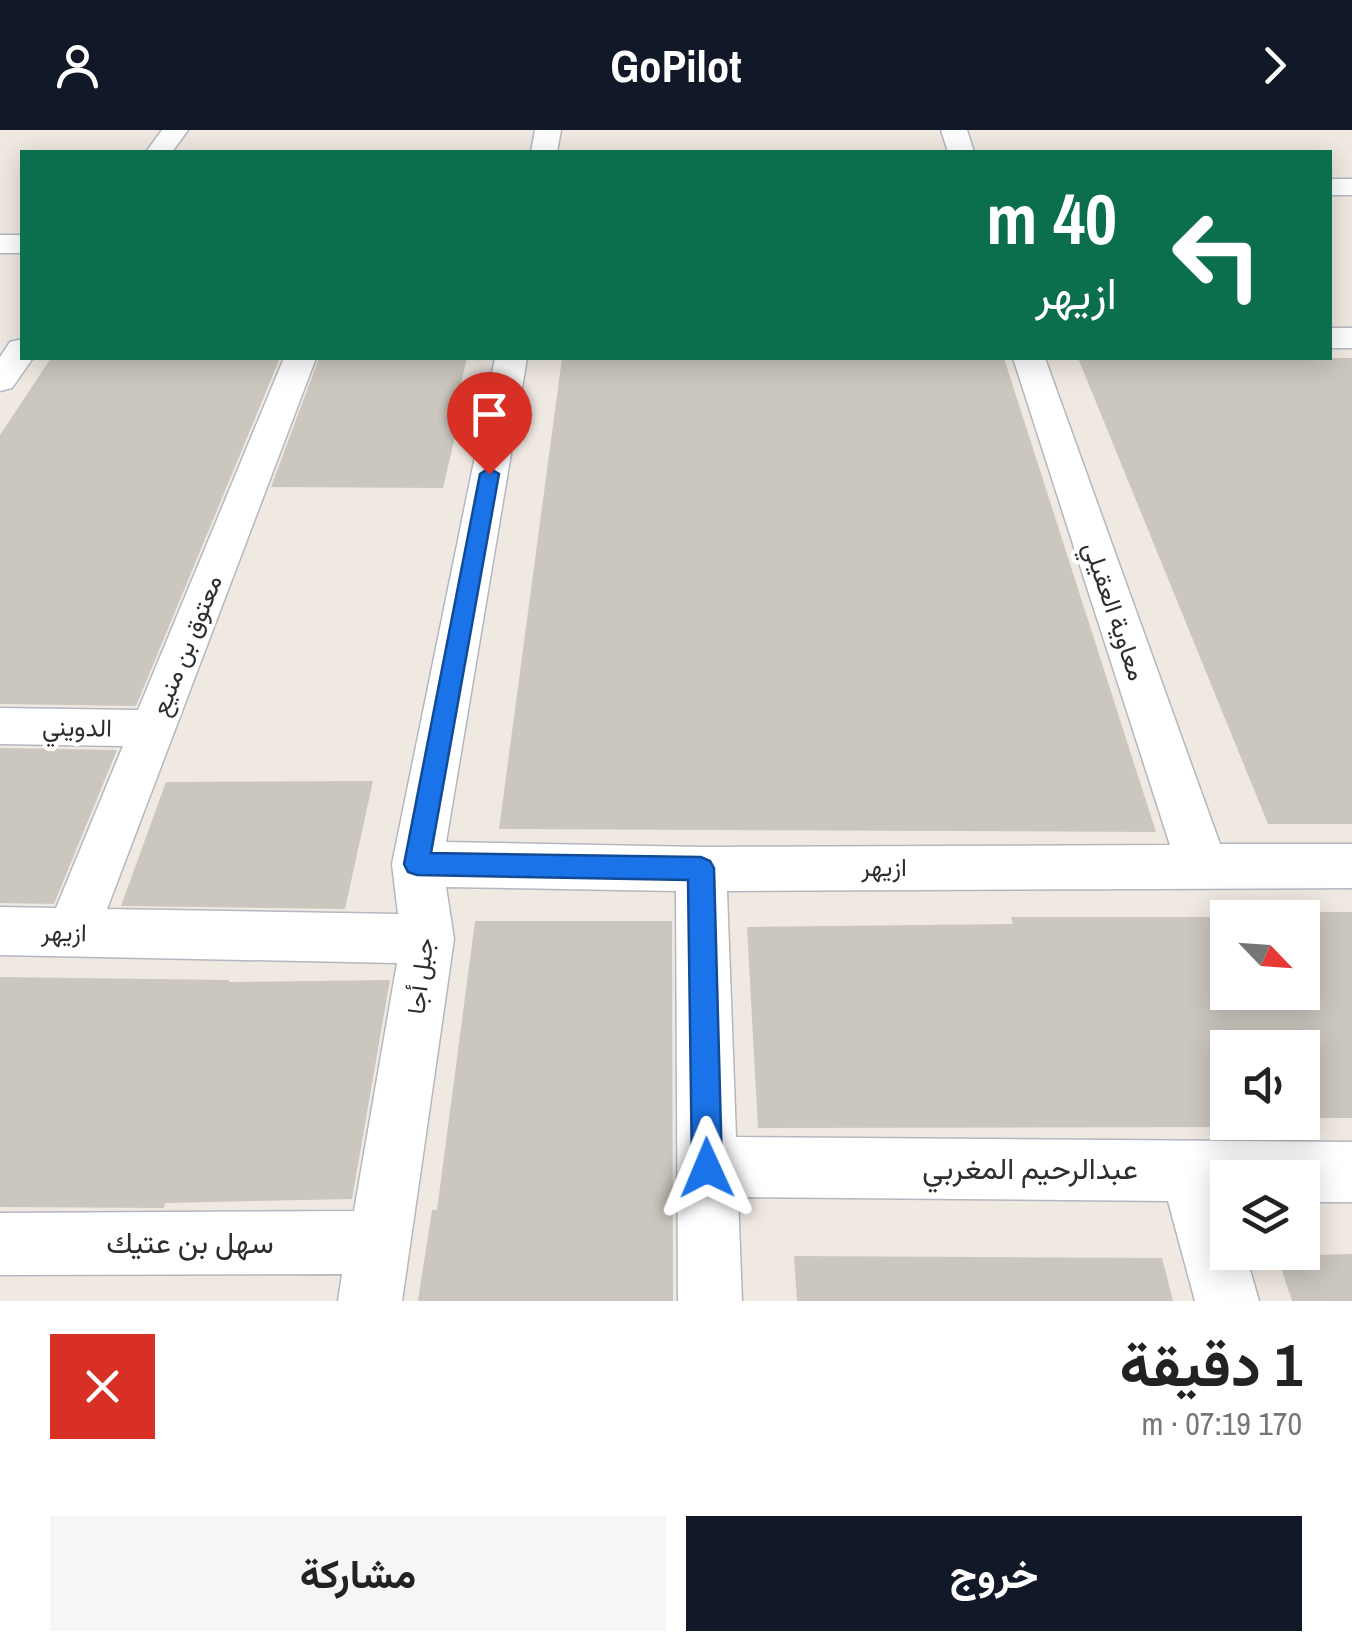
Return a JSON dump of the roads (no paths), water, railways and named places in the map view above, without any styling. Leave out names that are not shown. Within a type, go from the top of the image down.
[{"type":"street","points":[[0,381],[20,352]]},
{"type":"street","name":"معتوق بن منيع","points":[[72,932],[299,360]]},
{"type":"street","name":"جبل أجا","points":[[374,1272],[428,939],[417,864],[511,360]]},
{"type":"street","name":"معاوية العقيلي","points":[[1030,360],[1202,864]]},
{"type":"street","name":"الدويني","points":[[0,726],[154,728]]},
{"type":"street","name":"ازيهر","points":[[417,864],[701,868],[1352,866]]},
{"type":"street","points":[[701,868],[710,1301]]},
{"type":"street","name":"ازيهر","points":[[0,931],[428,939]]},
{"type":"street","name":"عبدالرحيم المغربي","points":[[707,1168],[1352,1172]]},
{"type":"street","points":[[1190,1170],[1227,1301]]},
{"type":"street","name":"سهل بن عتيك","points":[[0,1244],[374,1272]]}]
